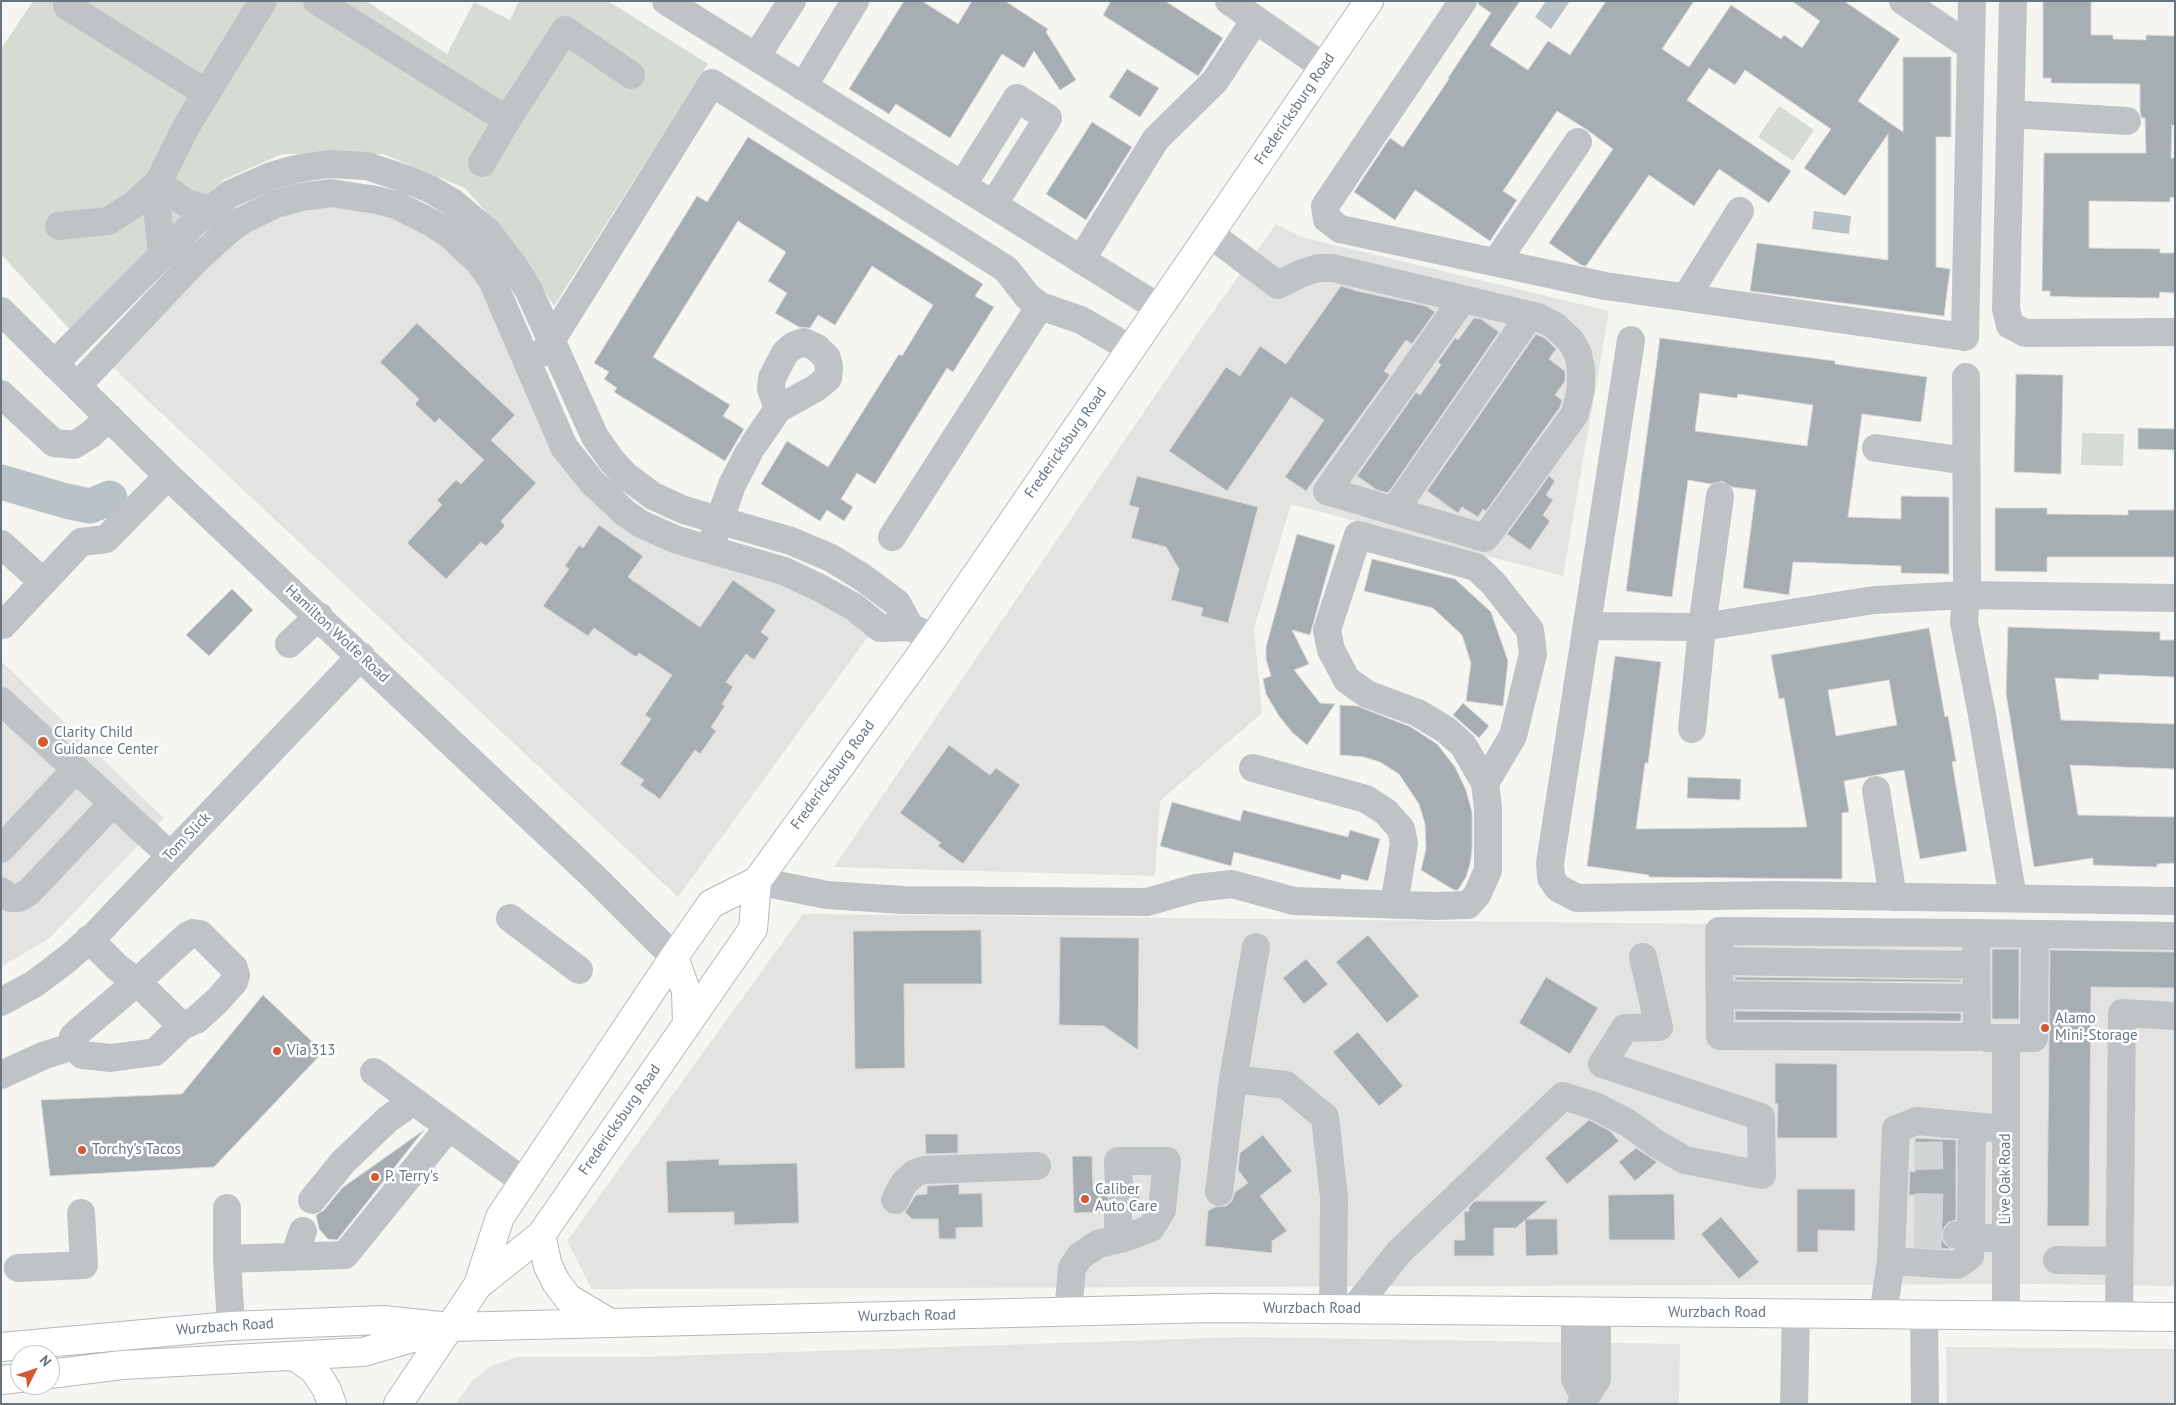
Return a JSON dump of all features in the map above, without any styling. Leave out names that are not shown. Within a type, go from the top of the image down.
[{"type":"main road","name":"Fredericksburg Road","points":[[478,1285],[541,1235],[753,929],[757,881],[922,632],[1131,349],[1369,1]]},
{"type":"main road","name":"Fredericksburg Road","points":[[398,1404],[478,1285],[500,1217],[674,957],[711,904],[757,881]]},
{"type":"main road","points":[[674,957],[686,991],[687,1024]]},
{"type":"main road","points":[[541,1235],[548,1266],[556,1282],[568,1298],[610,1323]]},
{"type":"main road","name":"Wurzbach Road","points":[[1,1348],[41,1342],[231,1326],[383,1320],[450,1327],[1212,1308],[2175,1317]]},
{"type":"main road","name":"Wurzbach Road","points":[[60,1373],[122,1365],[367,1352],[450,1327]]},
{"type":"main road","points":[[294,1356],[314,1370],[326,1388],[332,1404]]},
{"type":"street","points":[[59,226],[108,221],[132,206],[158,182],[186,125],[263,1]]},
{"type":"street","points":[[317,1],[507,120]]},
{"type":"street","points":[[666,1],[1159,308]]},
{"type":"street","points":[[756,57],[792,1]]},
{"type":"street","points":[[803,87],[855,1]]},
{"type":"street","points":[[1903,1],[1971,47]]},
{"type":"street","points":[[1453,16],[1325,206],[1327,219],[1340,229],[1605,286],[1965,337],[1972,1]]},
{"type":"street","points":[[2013,1],[2006,309],[2010,325],[2025,333],[2175,332]]},
{"type":"street","points":[[1230,2],[1324,67]]},
{"type":"street","points":[[67,6],[206,93]]},
{"type":"street","points":[[1076,256],[1156,139],[1215,81],[1255,20]]},
{"type":"street","points":[[482,163],[507,120],[565,30],[631,75]]},
{"type":"street","points":[[531,372],[712,83],[1006,269],[1028,297],[1040,306],[1081,320],[1131,349]]},
{"type":"street","points":[[962,186],[1017,98],[1048,118],[993,205]]},
{"type":"street","points":[[2010,114],[2127,120]]},
{"type":"street","points":[[1496,262],[1578,142]]},
{"type":"street","points":[[54,364],[192,224],[230,194],[249,184],[296,169],[328,164],[367,166],[415,183],[452,202],[488,232],[514,266],[529,290],[595,437],[612,461],[626,476],[654,496],[684,510],[791,541],[830,558],[862,577],[897,603],[922,632]]},
{"type":"street","points":[[158,182],[186,203],[210,210]]},
{"type":"street","points":[[158,182],[157,207],[162,254]]},
{"type":"street","points":[[405,210],[415,183]]},
{"type":"street","points":[[76,386],[196,260],[228,231],[258,212],[301,197],[331,193],[376,200],[405,210],[432,223],[449,234],[478,262],[491,278],[564,448],[610,500],[641,524],[659,533],[709,550],[784,571],[820,588],[844,602],[880,628],[922,632]]},
{"type":"street","points":[[1686,297],[1740,211]]},
{"type":"street","points":[[1210,234],[1278,285],[1302,272],[1318,268],[1333,268],[1463,299],[1530,315],[1555,326],[1571,341],[1578,354],[1581,369],[1581,388],[1576,414],[1485,538],[1327,491],[1463,299]]},
{"type":"street","points":[[892,537],[1040,306]]},
{"type":"street","name":"Hamilton Wolfe Road","points":[[1,311],[168,476],[319,616],[596,879],[674,957]]},
{"type":"street","points":[[1394,511],[1530,315]]},
{"type":"street","points":[[1631,340],[1550,863],[1551,878],[1558,888],[1577,898],[1779,895],[2175,901]]},
{"type":"street","points":[[1966,377],[1967,582],[1964,595],[1964,622],[2013,898]]},
{"type":"street","points":[[1,394],[54,442],[74,444],[90,435],[109,417]]},
{"type":"street","points":[[709,550],[732,485],[751,448],[778,409]]},
{"type":"street","points":[[1876,448],[1966,462]]},
{"type":"street","points":[[1,623],[3,625],[81,542],[106,539],[168,476]]},
{"type":"street","points":[[1692,729],[1702,627],[1720,496]]},
{"type":"street","points":[[757,881],[826,895],[903,900],[1147,902],[1196,888],[1232,884],[1294,900],[1394,905],[1468,905],[1477,895],[1488,870],[1488,808],[1485,783],[1463,746],[1446,730],[1418,713],[1367,694],[1347,680],[1331,650],[1327,630],[1358,535],[1476,567],[1493,583],[1530,630],[1533,654],[1513,736],[1485,783]]},
{"type":"street","points":[[1,544],[43,582]]},
{"type":"street","points":[[844,602],[862,577]]},
{"type":"street","points":[[1587,626],[1702,627],[1874,600],[1964,595],[2175,598]]},
{"type":"street","points":[[289,644],[319,616]]},
{"type":"street","name":"Tom Slick","points":[[1,1002],[34,984],[66,960],[89,939],[361,656]]},
{"type":"street","points":[[1,701],[170,855]]},
{"type":"street","points":[[1253,768],[1366,799],[1386,812],[1401,829],[1404,843],[1394,905]]},
{"type":"street","points":[[1,849],[76,769]]},
{"type":"street","points":[[1876,790],[1893,897]]},
{"type":"street","points":[[1,892],[10,898],[19,898],[29,892],[113,803]]},
{"type":"street","points":[[510,918],[579,970]]},
{"type":"street","points":[[2035,934],[2034,1038],[2006,1041],[1977,1037],[1720,1036],[1719,931],[1976,933],[2175,936]]},
{"type":"street","points":[[193,933],[200,934],[234,968],[236,975],[234,982],[216,1001],[196,1020],[182,1026],[155,1052],[111,1058],[82,1055],[74,1046],[73,1037],[137,982],[186,936],[193,933]]},
{"type":"street","points":[[1976,933],[1977,1037]]},
{"type":"street","points":[[89,939],[182,1026]]},
{"type":"street","points":[[1219,1192],[1233,1079],[1256,947]]},
{"type":"street","points":[[1344,1309],[1399,1252],[1563,1096],[1595,1106],[1628,1122],[1657,1144],[1685,1160],[1762,1175],[1761,1117],[1602,1064],[1625,1028],[1659,1027],[1643,958]]},
{"type":"street","points":[[1720,961],[1976,965]]},
{"type":"street","points":[[1720,995],[1976,998]]},
{"type":"street","points":[[2119,1316],[2122,1013],[2175,1016]]},
{"type":"street","name":"Live Oak Road","points":[[2006,1041],[2006,1315]]},
{"type":"street","points":[[1,1075],[46,1055],[74,1046]]},
{"type":"street","points":[[374,1072],[523,1181]]},
{"type":"street","points":[[1233,1079],[1286,1085],[1325,1117],[1344,1309]]},
{"type":"street","points":[[312,1200],[343,1162],[388,1119],[414,1101]]},
{"type":"street","points":[[1883,1314],[1891,1261],[1903,1234],[1905,1155],[1896,1129],[1917,1121],[2006,1128]]},
{"type":"street","points":[[1891,1261],[1957,1265],[1970,1256],[1964,1235],[1964,1208],[1965,1155],[1972,1126]]},
{"type":"street","points":[[227,1260],[345,1255],[449,1127]]},
{"type":"street","points":[[1068,1312],[1072,1268],[1080,1256],[1098,1244],[1118,1239],[1151,1228],[1162,1210],[1167,1160],[1118,1161],[1118,1239]]},
{"type":"street","points":[[895,1200],[904,1183],[915,1173],[924,1170],[1037,1166]]},
{"type":"street","points":[[227,1208],[227,1260],[231,1326]]},
{"type":"street","points":[[18,1268],[84,1265],[81,1213]]},
{"type":"street","points":[[294,1257],[303,1230]]},
{"type":"street","points":[[1964,1235],[1984,1238],[2006,1238]]},
{"type":"street","points":[[2057,1260],[2120,1261]]},
{"type":"street","points":[[1583,1401],[1575,1379],[1586,1312]]},
{"type":"street","points":[[1794,1404],[1796,1313]]},
{"type":"street","points":[[1924,1314],[1924,1404]]},
{"type":"shaded area","points":[[33,1],[366,1],[447,54],[474,2],[510,20],[519,1],[608,1],[708,64],[554,306],[518,248],[465,188],[383,154],[282,154],[223,180],[73,333],[1,254],[1,49]]},
{"type":"shaded area","points":[[1546,1],[1570,1],[1551,29],[1535,17]]},
{"type":"shaded area","points":[[1779,106],[1814,130],[1793,161],[1758,137]]},
{"type":"shaded area","points":[[326,205],[369,208],[422,226],[480,281],[604,511],[818,600],[870,634],[678,897],[111,366],[232,239],[281,214]]},
{"type":"shaded area","points":[[1814,211],[1851,216],[1849,234],[1812,229]]},
{"type":"shaded area","points":[[1276,224],[1301,237],[1609,311],[1563,576],[1291,504],[1254,629],[1262,713],[1160,801],[1155,876],[834,867],[1195,337]]},
{"type":"shaded area","points":[[2082,433],[2124,434],[2123,466],[2081,465]]},
{"type":"shaded area","name":"Clarity Child Guidance Center","points":[[1,661],[164,818],[50,938],[1,967]]},
{"type":"shaded area","points":[[803,914],[2175,929],[2175,1286],[2040,1284],[592,1289],[567,1241]]},
{"type":"shaded area","points":[[1243,1337],[1680,1344],[1679,1404],[456,1404],[472,1381],[491,1366],[517,1357],[640,1357]]},
{"type":"shaded area","points":[[1946,1347],[2175,1349],[2175,1404],[1947,1404]]},
{"type":"building","points":[[904,1],[922,1],[958,24],[972,1],[1005,1],[1048,29],[1046,32],[1076,80],[1060,90],[1034,51],[1024,68],[1002,54],[950,138],[896,104],[889,114],[849,89]]},
{"type":"building","points":[[1111,1],[1165,1],[1223,38],[1198,76],[1103,15]]},
{"type":"building","points":[[1478,1],[1520,1],[1490,45],[1528,70],[1548,41],[1570,55],[1606,1],[1694,1],[1662,49],[1689,67],[1731,5],[1781,39],[1784,35],[1802,48],[1820,21],[1792,1],[1844,1],[1900,39],[1858,101],[1903,132],[1903,57],[1951,57],[1951,137],[1936,137],[1936,267],[1950,269],[1944,316],[1750,291],[1757,243],[1888,260],[1888,134],[1845,196],[1804,168],[1831,129],[1745,70],[1735,85],[1709,68],[1687,100],[1791,171],[1769,203],[1719,169],[1694,206],[1649,175],[1586,266],[1581,265],[1549,243],[1613,149],[1557,111],[1503,191],[1517,200],[1490,241],[1415,190],[1395,220],[1354,192],[1390,138],[1403,147],[1449,79],[1491,13],[1478,4]]},
{"type":"building","points":[[2043,1],[2091,1],[2091,35],[2113,35],[2113,39],[2146,40],[2146,35],[2175,36],[2175,125],[2172,125],[2171,158],[2175,158],[2175,198],[2170,197],[2170,202],[2089,201],[2089,248],[2160,249],[2160,253],[2175,253],[2175,293],[2160,292],[2159,298],[2073,297],[2050,296],[2050,291],[2042,291],[2044,153],[2146,153],[2145,118],[2142,118],[2140,112],[2140,84],[2051,83],[2051,78],[2043,78]]},
{"type":"building","points":[[1127,69],[1159,88],[1140,117],[1109,97]]},
{"type":"building","points":[[1092,122],[1132,147],[1086,220],[1046,194]]},
{"type":"building","points":[[748,137],[983,284],[975,296],[994,307],[953,372],[947,368],[875,484],[857,473],[841,499],[853,507],[844,521],[827,510],[820,521],[761,484],[787,441],[828,467],[899,354],[902,356],[933,305],[872,266],[835,325],[818,315],[810,328],[799,327],[775,313],[787,293],[768,281],[786,252],[738,221],[653,357],[730,405],[723,416],[744,429],[725,461],[614,392],[617,388],[604,379],[609,372],[594,363],[697,196],[707,202]]},
{"type":"building","points":[[1341,286],[1426,306],[1435,312],[1412,344],[1406,340],[1384,371],[1390,375],[1306,491],[1285,477],[1324,420],[1291,397],[1227,491],[1169,451],[1226,367],[1240,376],[1260,346],[1286,364]]},
{"type":"building","points":[[1474,318],[1481,319],[1499,332],[1388,493],[1377,490],[1357,476],[1416,392],[1420,395],[1441,365],[1438,362],[1455,338],[1458,340]]},
{"type":"building","points":[[417,323],[515,415],[491,440],[536,483],[501,521],[505,526],[486,546],[481,542],[446,579],[407,543],[442,505],[437,500],[456,480],[461,484],[484,460],[439,418],[435,423],[415,404],[419,399],[380,362]]},
{"type":"building","points":[[1536,334],[1546,339],[1556,349],[1549,359],[1565,371],[1565,381],[1555,395],[1562,400],[1560,407],[1486,511],[1483,509],[1478,517],[1462,507],[1458,513],[1427,491]]},
{"type":"building","points":[[1660,338],[1835,361],[1835,364],[1927,377],[1921,422],[1862,414],[1848,517],[1901,519],[1901,496],[1949,497],[1949,574],[1901,573],[1901,566],[1793,562],[1789,595],[1743,588],[1756,490],[1732,487],[1722,481],[1711,484],[1688,480],[1672,597],[1626,591]],"holes":[[[1700,393],[1737,398],[1738,394],[1813,405],[1807,446],[1695,431]]]},
{"type":"building","points":[[2016,374],[2063,375],[2061,474],[2014,472]]},
{"type":"building","points":[[2138,428],[2175,429],[2175,450],[2138,449]]},
{"type":"building","points":[[1137,476],[1258,507],[1228,623],[1201,616],[1203,608],[1171,600],[1179,569],[1166,547],[1131,538],[1139,508],[1129,505]]},
{"type":"building","points":[[1549,476],[1555,481],[1546,495],[1553,500],[1543,515],[1550,521],[1530,550],[1507,534]]},
{"type":"building","points":[[1995,508],[2047,508],[2047,514],[2128,515],[2128,510],[2175,510],[2175,557],[2047,557],[2047,572],[1995,571]]},
{"type":"building","points":[[599,525],[643,556],[628,577],[700,627],[733,580],[776,610],[761,632],[769,638],[754,660],[746,654],[726,682],[733,687],[722,704],[725,706],[711,727],[716,731],[700,754],[695,750],[660,799],[640,785],[644,780],[620,764],[651,719],[645,715],[672,675],[639,653],[636,657],[594,628],[588,636],[543,606],[569,569],[565,566],[579,545],[583,548]]},
{"type":"building","points":[[1297,534],[1335,545],[1310,635],[1292,630],[1309,664],[1294,670],[1320,703],[1335,704],[1307,745],[1292,732],[1279,716],[1266,694],[1263,679],[1271,676],[1266,659],[1266,647]]},
{"type":"building","points":[[1372,559],[1455,579],[1491,612],[1508,661],[1503,706],[1466,701],[1471,663],[1462,635],[1433,608],[1364,591]]},
{"type":"building","points":[[232,589],[253,610],[209,656],[186,635]]},
{"type":"building","points":[[2008,627],[2160,632],[2160,640],[2175,640],[2175,677],[2099,674],[2099,680],[2055,678],[2061,720],[2175,724],[2175,769],[2070,765],[2078,815],[2175,817],[2175,863],[2157,864],[2157,867],[2093,865],[2093,858],[2034,867],[2006,693]]},
{"type":"building","points":[[1929,628],[1945,717],[1948,716],[1956,761],[1952,762],[1967,851],[1920,859],[1904,770],[1844,781],[1849,812],[1842,813],[1842,879],[1649,877],[1649,875],[1587,866],[1615,656],[1661,662],[1648,763],[1645,763],[1636,829],[1807,827],[1784,698],[1779,699],[1771,655]],"holes":[[[1889,680],[1897,725],[1836,736],[1828,690]]]},
{"type":"building","points":[[1463,703],[1489,726],[1479,738],[1453,715]]},
{"type":"building","points":[[1340,705],[1357,706],[1411,727],[1437,744],[1455,767],[1466,790],[1472,812],[1470,864],[1466,877],[1458,890],[1454,890],[1421,870],[1426,849],[1425,824],[1419,804],[1399,774],[1380,762],[1364,757],[1340,755]]},
{"type":"building","points":[[949,745],[990,775],[996,768],[1020,785],[963,864],[938,846],[941,843],[900,813]]},
{"type":"building","points":[[1688,777],[1741,779],[1740,800],[1687,798]]},
{"type":"building","points":[[1172,802],[1240,821],[1243,810],[1348,837],[1350,830],[1380,839],[1368,881],[1342,874],[1340,880],[1234,852],[1231,866],[1160,846]]},
{"type":"building","points":[[981,930],[982,984],[904,984],[905,1068],[855,1069],[853,931]]},
{"type":"building","points":[[1368,935],[1419,996],[1387,1023],[1336,962]]},
{"type":"building","points":[[1060,937],[1139,938],[1138,1050],[1104,1026],[1059,1025]]},
{"type":"building","points":[[1992,949],[2019,949],[2019,1019],[1992,1019]]},
{"type":"building","points":[[2050,950],[2175,952],[2175,988],[2091,987],[2089,1226],[2047,1226]]},
{"type":"building","points":[[1306,959],[1328,984],[1304,1004],[1283,978]]},
{"type":"building","points":[[1546,977],[1598,1008],[1570,1054],[1519,1023]]},
{"type":"building","points":[[1735,977],[1961,980],[1961,982],[1735,980]]},
{"type":"building","points":[[263,995],[323,1052],[214,1167],[50,1176],[41,1100],[182,1094]]},
{"type":"building","points":[[1735,1011],[1961,1013],[1961,1021],[1735,1020]]},
{"type":"building","points":[[1358,1032],[1403,1086],[1379,1106],[1333,1052]]},
{"type":"building","points":[[1775,1063],[1837,1064],[1837,1138],[1777,1138],[1778,1104],[1775,1103]]},
{"type":"building","points":[[1589,1120],[1610,1131],[1619,1141],[1567,1184],[1545,1158]]},
{"type":"building","name":"P. Terry's","points":[[424,1130],[337,1240],[328,1239],[319,1229],[316,1215],[324,1210],[342,1188]]},
{"type":"building","points":[[925,1134],[958,1134],[958,1153],[926,1154]]},
{"type":"building","points":[[1263,1135],[1292,1171],[1260,1196],[1287,1231],[1272,1241],[1272,1253],[1205,1246],[1208,1211],[1215,1207],[1226,1206],[1232,1201],[1235,1192],[1248,1183],[1238,1170],[1240,1153]]},
{"type":"building","points":[[1915,1138],[1956,1140],[1956,1220],[1949,1222],[1944,1227],[1941,1235],[1944,1243],[1951,1249],[1915,1247],[1915,1195],[1909,1195],[1910,1171],[1915,1172]]},
{"type":"building","points":[[1636,1148],[1657,1162],[1635,1181],[1619,1162]]},
{"type":"building","points":[[1072,1156],[1092,1156],[1093,1189],[1103,1189],[1109,1200],[1104,1205],[1102,1212],[1074,1213]]},
{"type":"building","points":[[719,1159],[719,1165],[797,1163],[799,1223],[734,1225],[734,1212],[668,1213],[666,1161]]},
{"type":"building","points":[[959,1184],[959,1194],[982,1193],[983,1227],[956,1228],[956,1239],[939,1239],[938,1219],[912,1219],[905,1212],[916,1195],[927,1194],[927,1186]]},
{"type":"building","points":[[1135,1188],[1139,1188],[1140,1211],[1134,1211],[1128,1201],[1133,1196]]},
{"type":"building","points":[[1797,1189],[1855,1189],[1855,1231],[1818,1230],[1818,1252],[1797,1252]]},
{"type":"building","points":[[1674,1194],[1675,1240],[1609,1240],[1608,1195]]},
{"type":"building","points":[[1475,1201],[1548,1201],[1526,1219],[1557,1219],[1558,1255],[1526,1256],[1525,1220],[1516,1228],[1494,1228],[1494,1256],[1454,1256],[1454,1240],[1465,1240],[1464,1212],[1469,1211],[1469,1207]]},
{"type":"building","points":[[1721,1217],[1759,1262],[1739,1279],[1701,1234]]},
{"type":"waterway","points":[[1,482],[90,506],[110,498]]},
{"type":"tunnel","points":[[1915,1156],[1958,1155]]},
{"type":"tunnel","points":[[1915,1207],[1958,1208]]},
{"type":"tunnel","points":[[1914,1234],[1957,1235]]},
{"type":"place","name":"Clarity Child Guidance Center","points":[[43,742]]},
{"type":"place","name":"Alamo Mini-Storage","points":[[2045,1028]]},
{"type":"place","name":"Via 313","points":[[277,1051]]},
{"type":"place","name":"Torchy’s Tacos","points":[[82,1150]]},
{"type":"place","name":"P. Terry's","points":[[375,1177]]},
{"type":"place","name":"Caliber Auto Care","points":[[1085,1199]]}]
